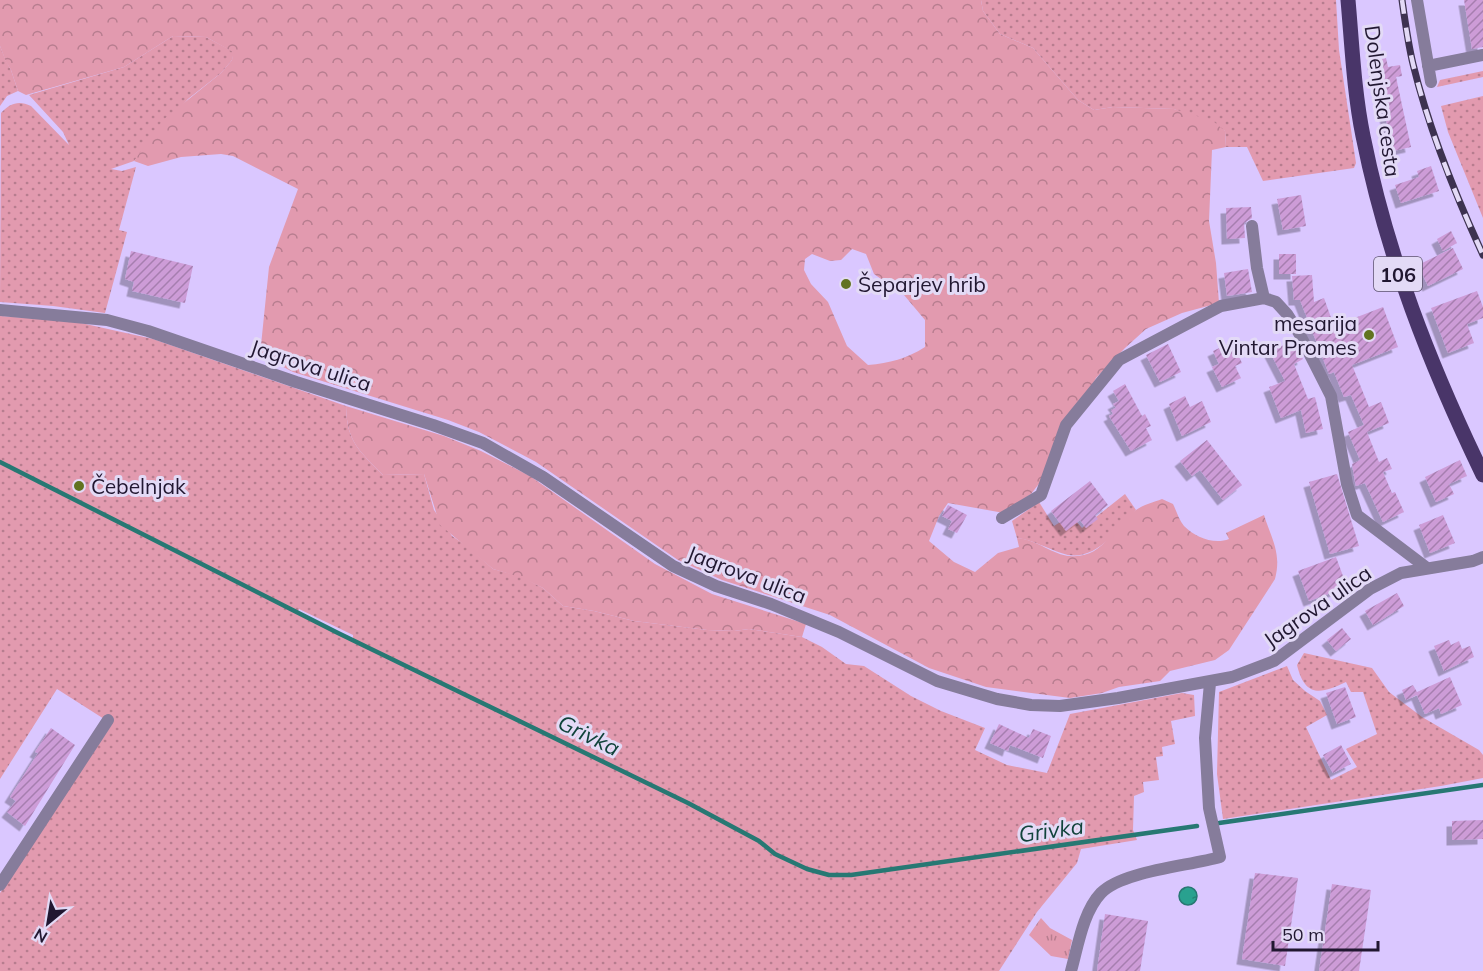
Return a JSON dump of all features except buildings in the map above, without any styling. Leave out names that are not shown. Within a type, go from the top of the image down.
[{"type":"main road","name":"Dolenjska cesta","points":[[1348,0],[1362,134],[1396,267],[1420,333],[1483,475]]},
{"type":"street","points":[[1417,0],[1431,82]]},
{"type":"street","points":[[1428,66],[1483,55]]},
{"type":"street","points":[[1252,226],[1257,267],[1264,298]]},
{"type":"street","points":[[1002,518],[1041,495],[1066,425],[1119,360],[1221,306],[1264,298],[1276,302],[1287,314],[1331,396],[1347,484],[1357,515],[1427,568]]},
{"type":"street","name":"Jagrova ulica","points":[[0,310],[107,320],[148,331],[296,382],[483,442],[543,477],[673,566],[716,586],[771,604],[839,632],[937,681],[997,699],[1031,705],[1060,706],[1210,683],[1233,677],[1274,662],[1370,589],[1401,573],[1473,561],[1483,557]]},
{"type":"street","points":[[1071,971],[1090,911],[1100,894],[1120,881],[1220,856],[1209,808],[1205,750],[1210,683]]},
{"type":"street","points":[[0,885],[108,720]]},
{"type":"green space","points":[[0,0],[981,0],[983,11],[1000,34],[1033,48],[1078,100],[1094,110],[1113,107],[1174,109],[1213,121],[1225,131],[1226,147],[1212,150],[1209,221],[1216,263],[1219,303],[1182,313],[1146,329],[1125,348],[1096,378],[1045,476],[1031,494],[1004,513],[948,503],[939,516],[929,541],[954,562],[975,572],[998,553],[1019,547],[1017,538],[1064,555],[1082,556],[1100,547],[1136,510],[1162,499],[1173,504],[1188,530],[1199,537],[1217,541],[1229,539],[1226,533],[1264,515],[1276,553],[1275,579],[1229,650],[1215,660],[1170,671],[1160,681],[1070,698],[986,687],[929,668],[830,615],[722,580],[678,560],[536,462],[479,432],[448,420],[293,372],[260,355],[269,267],[298,189],[233,156],[221,154],[181,157],[148,166],[134,161],[163,120],[221,73],[232,60],[233,52],[206,37],[173,36],[124,67],[26,95],[18,91],[0,46]],"holes":[[[852,249],[866,254],[874,274],[904,295],[925,320],[925,347],[898,360],[868,365],[847,346],[828,302],[811,284],[804,270],[805,259],[812,254],[830,261],[841,260]]]},
{"type":"green space","points":[[981,0],[1336,0],[1339,50],[1356,163],[1354,168],[1263,181],[1247,147],[1226,147],[1225,131],[1174,109],[1113,107],[1094,110],[1078,100],[1033,48],[1000,34],[983,11]]},
{"type":"green space","points":[[173,36],[206,37],[234,52],[232,60],[221,73],[188,99],[134,161],[111,169],[122,171],[136,167],[119,230],[127,232],[105,313],[0,302],[1,113],[15,104],[23,103],[31,106],[69,145],[63,132],[29,95],[124,67]]},
{"type":"green space","points":[[0,46],[18,91],[7,96],[0,106]]},
{"type":"green space","points":[[1483,71],[1483,77],[1437,87],[1440,80]]},
{"type":"green space","points":[[1483,96],[1483,218],[1448,132],[1441,106]]},
{"type":"green space","points":[[0,316],[72,321],[153,339],[346,406],[352,438],[367,459],[383,475],[424,474],[434,510],[452,536],[493,569],[520,576],[543,588],[563,606],[634,621],[707,630],[749,629],[802,637],[822,647],[846,664],[864,666],[911,696],[941,711],[985,728],[975,750],[1007,765],[1047,773],[1070,714],[1182,693],[1194,695],[1195,716],[1171,721],[1175,744],[1162,747],[1163,756],[1156,757],[1159,780],[1143,782],[1144,792],[1134,796],[1133,830],[1137,840],[1081,849],[1077,863],[1037,912],[999,971],[0,971],[0,893],[112,724],[57,689],[0,779]],"holes":[[[299,609],[353,635],[353,641],[297,614]]]},
{"type":"green space","points":[[346,406],[444,436],[481,451],[530,476],[655,564],[712,594],[806,624],[802,637],[749,629],[707,630],[634,621],[563,606],[543,588],[520,577],[493,569],[440,525],[424,474],[383,475],[361,452],[352,438]]},
{"type":"green space","points":[[1125,494],[1136,510],[1112,536],[1094,550],[1073,555],[1017,538],[1012,521],[1039,502],[1054,526],[1071,515],[1082,528]]},
{"type":"green space","points":[[1304,653],[1372,668],[1389,692],[1422,717],[1479,750],[1483,755],[1483,778],[1223,819],[1217,774],[1219,692],[1287,666],[1293,680],[1320,701],[1327,715],[1306,727],[1331,780],[1357,767],[1346,749],[1377,734],[1363,692],[1351,692],[1346,682],[1322,691],[1309,688],[1300,676],[1297,665]]},
{"type":"green space","points":[[1041,918],[1050,928],[1072,940],[1068,959],[1051,956],[1029,935]]},
{"type":"water","points":[[1188,887],[1194,890],[1197,896],[1194,902],[1188,905],[1182,902],[1179,896],[1182,890]]},
{"type":"waterway","name":"Grivka","points":[[0,462],[338,633],[688,803],[759,841],[775,854],[807,869],[829,875],[851,875],[1197,826]]},
{"type":"waterway","name":"Grivka","points":[[1219,823],[1483,785]]},
{"type":"railway","points":[[1402,0],[1419,89],[1453,185],[1483,255]]},
{"type":"place","name":"Šeparjev hrib","points":[[846,284]]},
{"type":"place","name":"mesarija Vintar Promes","points":[[1369,335]]},
{"type":"place","name":"Čebelnjak","points":[[79,486]]}]
